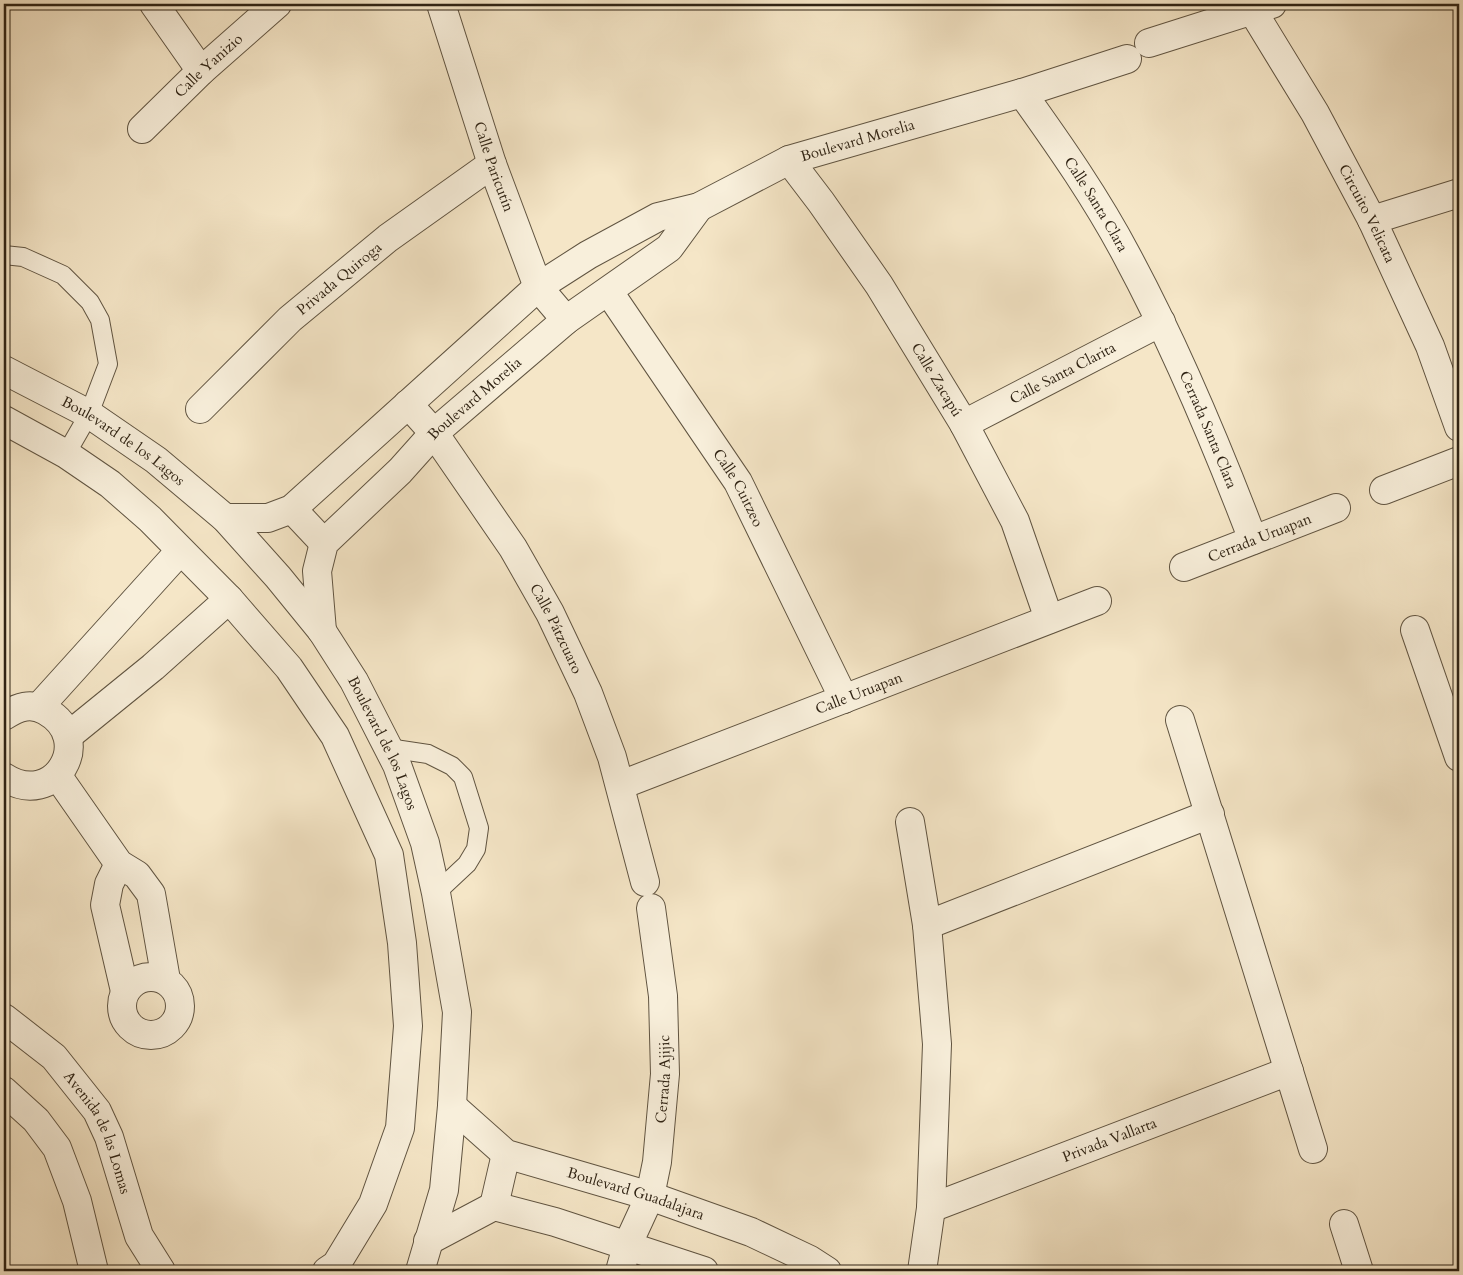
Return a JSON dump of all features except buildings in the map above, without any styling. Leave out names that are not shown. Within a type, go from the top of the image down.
[{"type":"street","points":[[154,4],[202,71]]},
{"type":"street","name":"Calle Yanizio","points":[[142,129],[202,71],[277,4]]},
{"type":"street","name":"Calle Paricutín","points":[[441,4],[492,164],[538,287],[566,320]]},
{"type":"street","name":"Circuito Velicata","points":[[1149,43],[1262,7],[1315,113],[1372,220],[1430,346],[1459,427]]},
{"type":"street","name":"Boulevard Morelia","points":[[224,518],[268,518],[292,509],[538,287],[588,255],[658,216],[699,208],[789,160],[1022,93],[1127,59]]},
{"type":"street","name":"Calle Santa Clara","points":[[1022,93],[1072,164],[1126,254],[1161,322]]},
{"type":"street","name":"Calle Zacapú","points":[[789,160],[880,285],[964,424],[1015,521],[1049,619]]},
{"type":"street","name":"Privada Quiroga","points":[[200,409],[290,319],[388,238],[492,164]]},
{"type":"street","points":[[1372,220],[1459,193]]},
{"type":"street","name":"Boulevard Morelia","points":[[324,543],[400,471],[434,433],[566,320],[609,292],[669,248],[699,208]]},
{"type":"street","name":"Calle Cuitzeo","points":[[609,292],[738,482],[844,699]]},
{"type":"street","name":"Calle Santa Clarita","points":[[964,424],[1161,322]]},
{"type":"street","name":"Cerrada Santa Clara","points":[[1161,322],[1217,447],[1253,540]]},
{"type":"street","name":"Boulevard de los Lagos","points":[[4,370],[89,414],[156,460],[224,518],[278,577],[322,631],[354,681],[388,748],[425,843],[457,1012],[452,1106],[444,1190],[420,1271]]},
{"type":"street","name":"Calle Pátzcuaro","points":[[408,404],[434,433],[513,548],[550,613],[588,693],[612,757],[621,785],[648,895]]},
{"type":"street","points":[[4,420],[66,454],[110,484],[150,518],[180,551],[229,599],[289,668],[336,736],[389,855],[402,944],[408,1026],[400,1128],[373,1204],[335,1269]]},
{"type":"street","points":[[1384,490],[1459,460]]},
{"type":"street","name":"Cerrada Uruapan","points":[[1184,567],[1336,508]]},
{"type":"street","points":[[292,509],[324,543],[317,571],[322,631]]},
{"type":"street","points":[[39,706],[180,551]]},
{"type":"street","points":[[68,736],[153,667],[229,599]]},
{"type":"street","name":"Calle Uruapan","points":[[621,785],[1097,600]]},
{"type":"street","points":[[1415,630],[1459,758]]},
{"type":"street","points":[[4,716],[18,707],[39,706],[58,717],[68,736],[68,757],[57,775],[44,783],[29,787],[14,784],[4,777]]},
{"type":"street","points":[[1180,720],[1313,1149]]},
{"type":"street","points":[[57,775],[119,864],[137,875],[151,894],[166,980]]},
{"type":"street","points":[[927,925],[1210,814]]},
{"type":"street","points":[[910,822],[927,925],[936,1044],[931,1208],[922,1271]]},
{"type":"street","points":[[389,855],[425,843]]},
{"type":"street","points":[[119,864],[109,884],[104,905],[125,991]]},
{"type":"street","name":"Cerrada Ajijic","points":[[623,1258],[650,1196],[657,1162],[665,1074],[663,996],[648,895]]},
{"type":"street","points":[[155,976],[166,980],[176,991],[180,1006],[176,1021],[166,1032],[150,1036],[136,1031],[125,1020],[121,1006],[125,991],[133,982],[143,977],[155,976]]},
{"type":"street","name":"Avenida de las Lomas","points":[[4,1018],[54,1058],[97,1111],[109,1137],[139,1236],[161,1271]]},
{"type":"street","name":"Privada Vallarta","points":[[931,1208],[1289,1071]]},
{"type":"street","points":[[4,1091],[36,1120],[57,1148],[77,1201],[94,1271]]},
{"type":"street","name":"Boulevard Guadalajara","points":[[452,1106],[506,1154],[650,1196],[750,1232],[810,1260],[827,1271]]},
{"type":"street","points":[[494,1206],[506,1154]]},
{"type":"street","points":[[428,1241],[494,1206],[555,1222],[623,1258],[704,1271]]},
{"type":"street","points":[[1344,1224],[1359,1271]]},
{"type":"lane","points":[[4,255],[23,257],[63,275],[90,302],[100,320],[108,364],[89,414],[66,454]]},
{"type":"lane","points":[[388,748],[428,754],[452,766],[463,778],[479,828],[476,849],[467,864],[436,894]]}]
